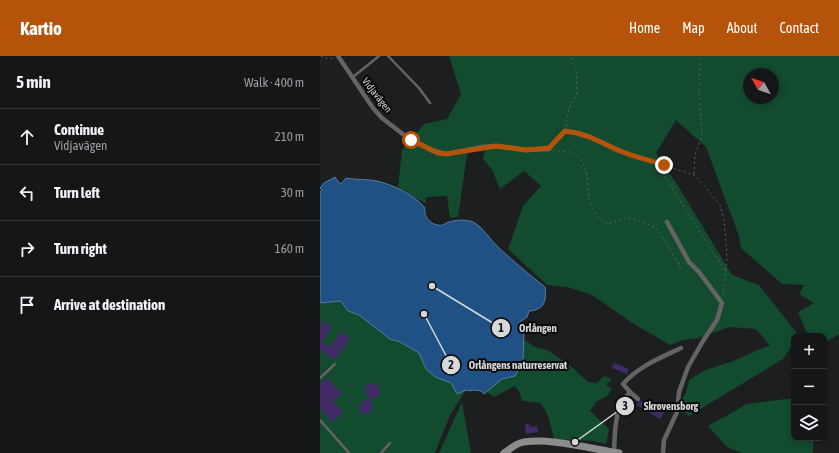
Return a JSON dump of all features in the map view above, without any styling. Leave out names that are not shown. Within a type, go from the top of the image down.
[{"type":"street","name":"Vidjavägen","points":[[338,56],[373,108],[382,118],[411,140],[438,153],[457,153],[482,147],[496,146],[526,150],[549,148]]},
{"type":"street","points":[[663,453],[664,440],[677,412],[679,392],[688,367],[717,320],[722,302],[699,272],[689,262],[667,222]]},
{"type":"street","points":[[638,399],[624,384],[635,372],[646,365],[681,348]]},
{"type":"street","points":[[504,453],[518,444],[531,441],[549,442],[616,453],[615,430],[619,409],[622,402],[630,392]]},
{"type":"lane","points":[[352,77],[380,56]]},
{"type":"lane","points":[[388,56],[419,88],[430,102]]},
{"type":"lane","points":[[320,378],[334,364]]},
{"type":"lane","points":[[320,420],[349,453]]},
{"type":"lane","points":[[381,453],[390,443]]},
{"type":"path","points":[[321,56],[329,59],[338,56]]},
{"type":"path","points":[[572,56],[572,61],[576,68],[577,94],[569,108],[565,131],[549,148],[555,151],[573,153],[584,163],[589,201],[592,210],[602,220],[607,224],[628,218],[656,228],[668,245],[682,271]]},
{"type":"path","points":[[694,175],[696,155],[702,131],[699,91],[700,56]]},
{"type":"path","points":[[565,131],[594,137],[620,151],[694,175],[720,205],[724,220],[728,256],[722,302]]},
{"type":"path","points":[[656,162],[726,273]]},
{"type":"path","points":[[678,264],[689,262]]},
{"type":"green space","points":[[449,56],[839,56],[839,334],[827,341],[827,333],[807,333],[798,312],[814,303],[799,294],[804,285],[782,284],[741,248],[739,236],[706,147],[676,120],[656,153],[680,189],[732,275],[759,285],[797,333],[791,333],[791,347],[783,359],[689,416],[678,405],[686,393],[689,380],[705,370],[731,362],[770,345],[756,329],[729,327],[699,338],[683,340],[670,345],[634,324],[592,295],[567,287],[547,285],[508,249],[523,206],[541,186],[524,171],[500,189],[492,170],[483,159],[486,145],[469,148],[458,217],[450,218],[447,196],[427,197],[425,203],[398,187],[402,150],[424,124],[447,119],[461,94]]},
{"type":"green space","points":[[335,177],[341,184],[346,178],[377,181],[409,194],[425,208],[427,218],[436,225],[443,225],[457,220],[467,220],[477,224],[496,245],[545,287],[546,297],[544,304],[534,311],[529,311],[527,317],[518,323],[524,332],[523,339],[535,347],[549,351],[573,368],[588,382],[597,383],[604,376],[612,379],[606,385],[612,389],[607,396],[596,402],[590,411],[609,429],[606,444],[593,441],[554,439],[548,416],[541,403],[522,401],[520,393],[515,386],[494,397],[487,392],[484,394],[479,390],[466,390],[450,415],[435,453],[320,453],[320,192],[322,190],[320,188],[324,183]]},
{"type":"green space","points":[[791,398],[791,441],[813,441],[813,453],[742,453],[727,447],[708,426],[747,404]]},
{"type":"green space","points":[[462,402],[471,453],[439,453]]},
{"type":"water","points":[[335,177],[341,184],[346,178],[377,181],[409,194],[425,208],[427,218],[436,225],[443,225],[448,222],[458,220],[467,220],[477,224],[496,245],[545,287],[545,300],[541,307],[529,311],[527,317],[518,323],[524,332],[523,362],[515,376],[502,379],[484,394],[479,390],[466,390],[457,394],[451,383],[435,377],[426,369],[419,353],[400,342],[390,339],[359,315],[348,311],[341,301],[320,302],[320,192],[322,190],[320,188],[324,183]]},
{"type":"building","points":[[324,321],[332,327],[322,342],[330,347],[340,332],[350,338],[335,360],[320,350],[320,326]]},
{"type":"building","points":[[614,363],[629,369],[627,374],[612,368]]},
{"type":"building","points":[[327,378],[342,394],[333,402],[343,412],[332,422],[320,409],[320,384]]},
{"type":"building","points":[[370,383],[377,385],[380,391],[378,396],[370,400],[372,410],[365,414],[360,412],[358,406],[361,402],[369,399],[365,391],[366,386]]},
{"type":"building","points":[[641,401],[659,412],[668,402],[671,406],[666,412],[665,411],[660,419],[636,405]]},
{"type":"building","points":[[529,423],[530,427],[537,426],[538,432],[526,434],[525,424]]},
{"type":"place","name":"Orlången","points":[[432,286]]},
{"type":"place","name":"Orlångens naturreservat","points":[[424,314]]},
{"type":"place","name":"Skrovensborg","points":[[575,442]]},
{"type":"route","points":[[411,140],[438,153],[446,154],[482,147],[496,146],[526,150],[541,150],[549,148],[565,131],[594,137],[620,151],[664,165]]}]
